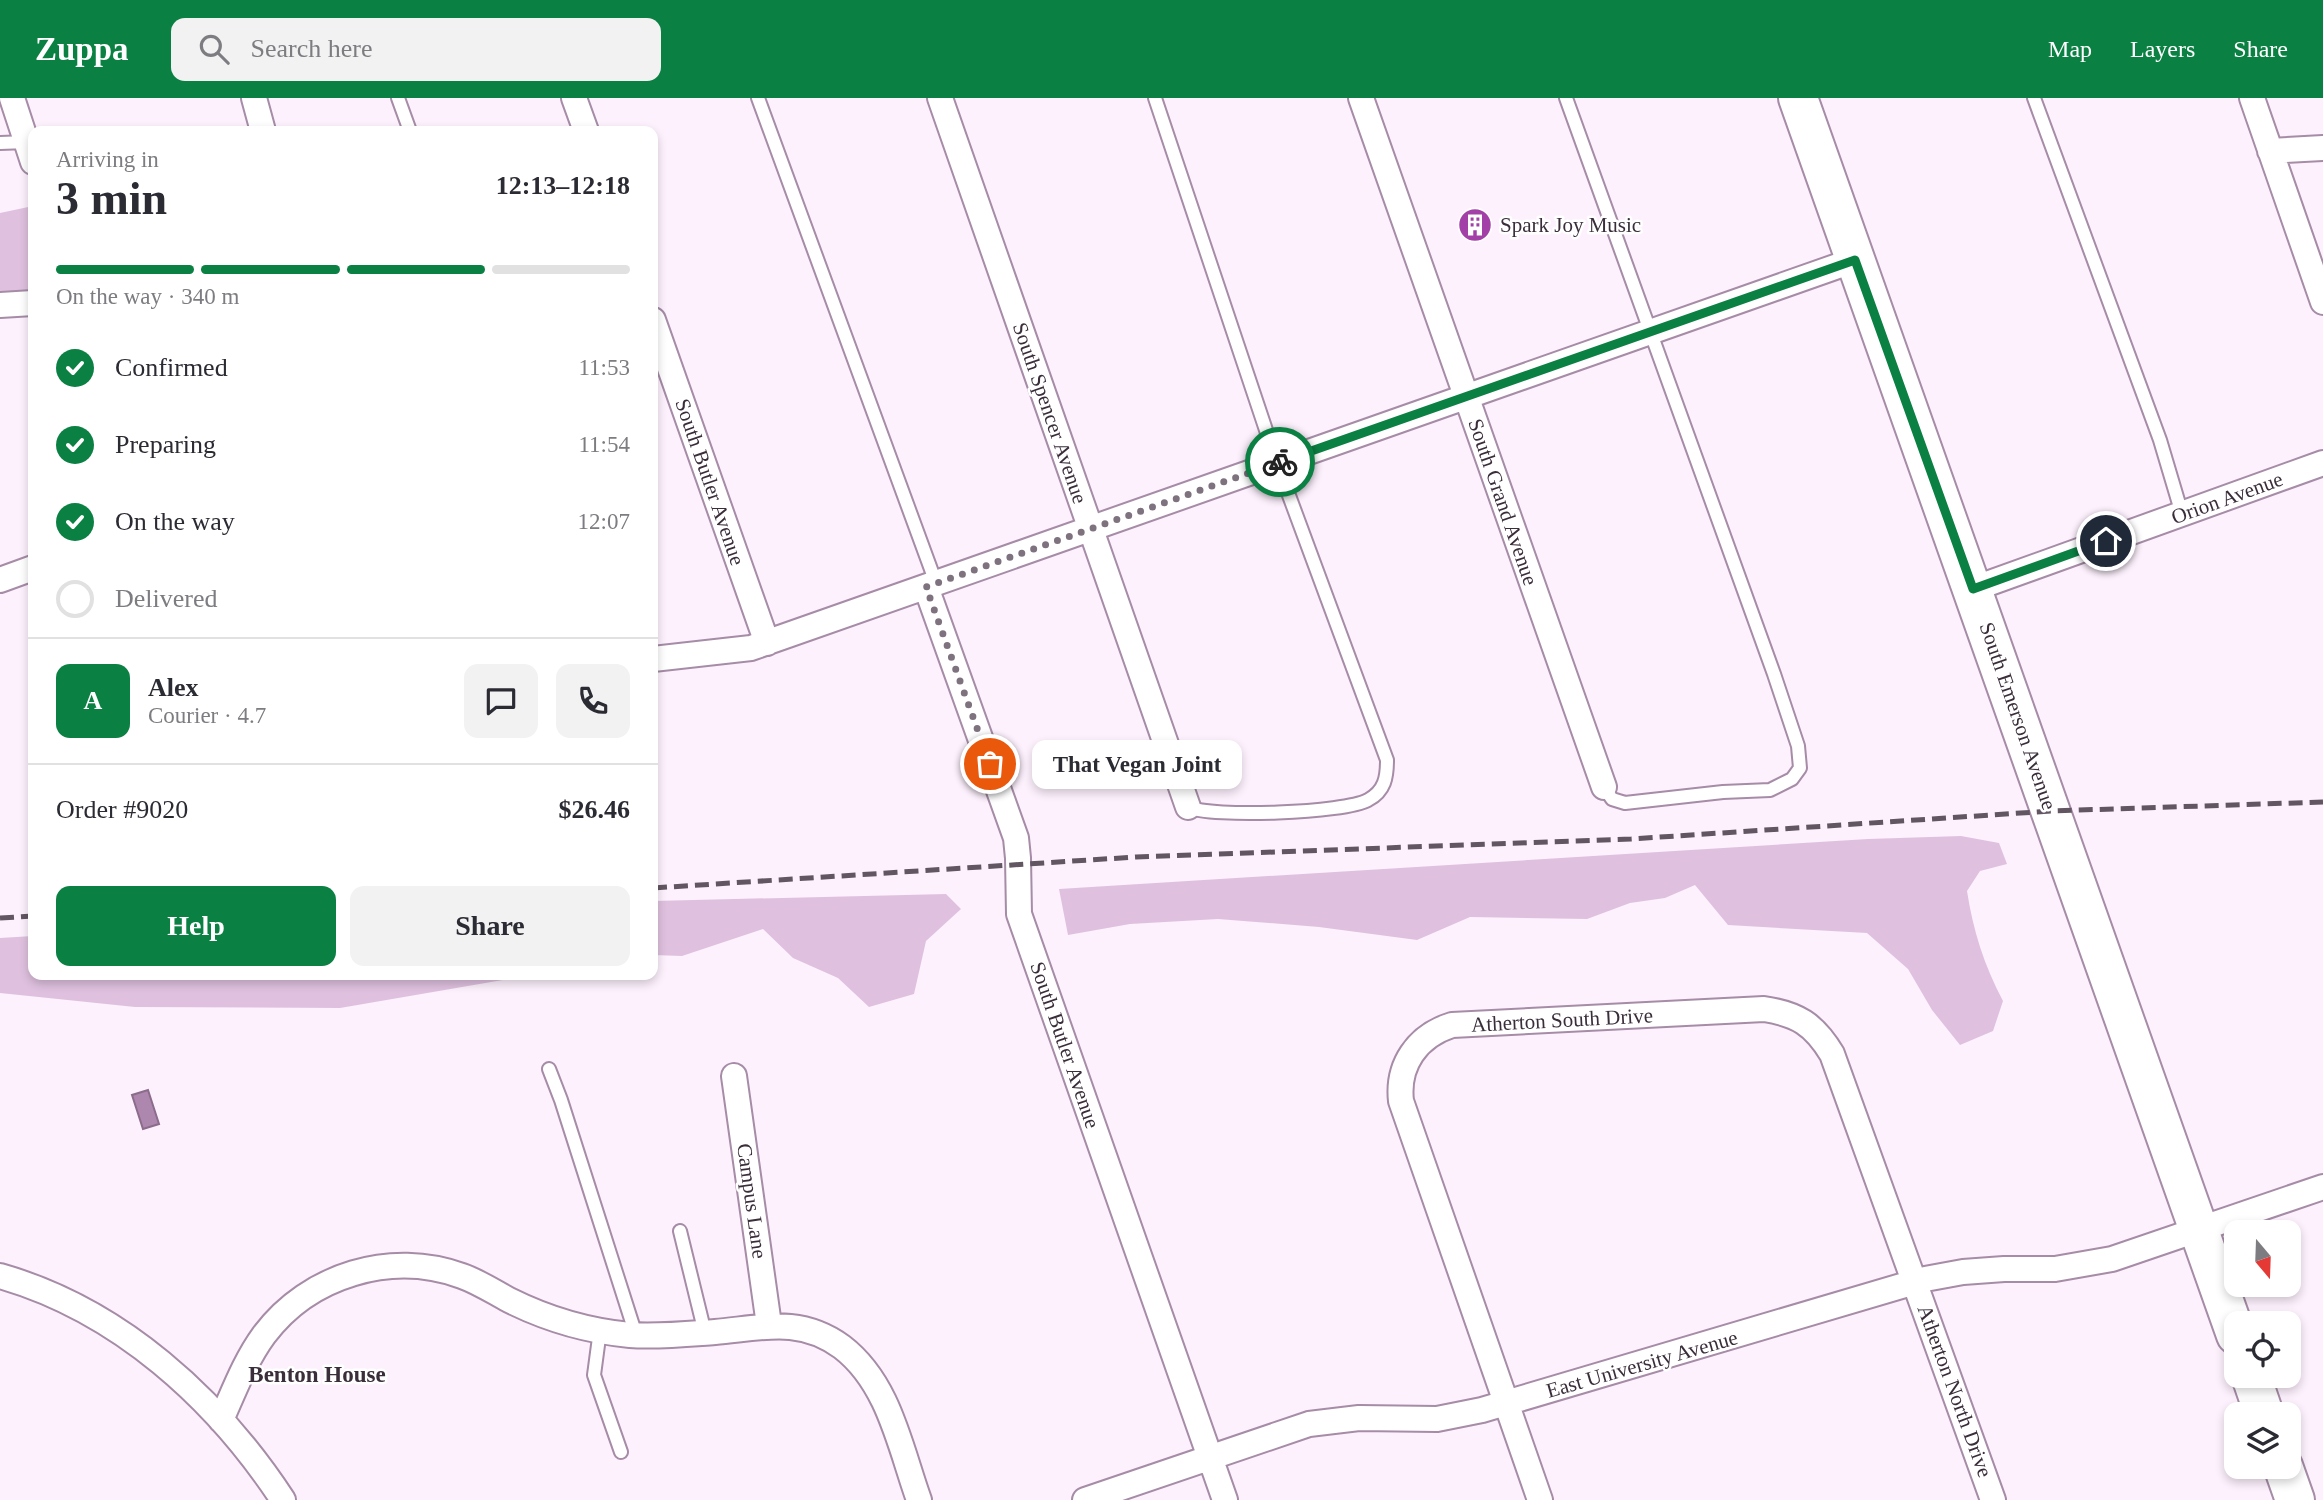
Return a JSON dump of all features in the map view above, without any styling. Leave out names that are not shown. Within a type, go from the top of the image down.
[{"type":"main road","name":"South Emerson Avenue","points":[[1798,98],[2228,1311]]},
{"type":"main road","points":[[2288,1479],[2295,1500]]},
{"type":"street","points":[[12,98],[28,146]]},
{"type":"street","points":[[254,98],[262,126]]},
{"type":"street","points":[[574,98],[584,126]]},
{"type":"street","name":"South Spencer Avenue","points":[[940,98],[1188,807]]},
{"type":"street","name":"South Grand Avenue","points":[[1361,98],[1604,787]]},
{"type":"street","points":[[2252,98],[2323,302]]},
{"type":"street","points":[[2270,151],[2323,148]]},
{"type":"street","points":[[658,658],[743,650],[767,643],[1855,260]]},
{"type":"street","points":[[0,305],[28,303]]},
{"type":"street","name":"South Butler Avenue","points":[[658,334],[767,643]]},
{"type":"street","name":"Orion Avenue","points":[[1973,589],[2323,463]]},
{"type":"street","points":[[0,580],[28,570]]},
{"type":"street","name":"South Butler Avenue","points":[[931,585],[1016,838],[1019,914],[1225,1500]]},
{"type":"street","name":"Atherton South Drive","points":[[1507,1404],[1399,1090],[1402,1070],[1411,1052],[1433,1033],[1452,1025],[1764,1009],[1792,1015],[1816,1030],[1832,1054],[1916,1283]]},
{"type":"street","name":"Campus Lane","points":[[734,1076],[769,1325]]},
{"type":"street","name":"East University Avenue","points":[[1085,1500],[1309,1424],[1359,1418],[1437,1419],[1507,1404],[1916,1283],[1963,1272],[2054,1269],[2126,1255],[2323,1187]]},
{"type":"street","points":[[220,1420],[249,1359],[272,1326],[285,1312],[317,1288],[354,1272],[394,1266],[433,1268],[472,1280],[524,1307],[561,1321],[600,1331],[636,1335],[705,1333],[769,1325],[797,1327],[834,1342],[865,1369],[881,1394],[919,1500]]},
{"type":"street","points":[[0,1276],[71,1304],[114,1328],[178,1376],[246,1450],[283,1500]]},
{"type":"street","name":"Atherton North Drive","points":[[1916,1283],[1993,1500]]},
{"type":"street","points":[[1507,1404],[1540,1500]]},
{"type":"lane","points":[[398,98],[408,126]]},
{"type":"lane","points":[[758,98],[931,585]]},
{"type":"lane","points":[[1155,98],[1278,463],[1387,760],[1387,779],[1379,793],[1355,805],[1293,811],[1214,813],[1188,807]]},
{"type":"lane","points":[[1566,98],[1774,674],[1798,746],[1800,768],[1793,779],[1770,790],[1723,792],[1625,803],[1612,799],[1604,787]]},
{"type":"lane","points":[[2034,98],[2160,440],[2182,514]]},
{"type":"lane","points":[[0,143],[28,151]]},
{"type":"lane","points":[[549,1069],[636,1335]]},
{"type":"lane","points":[[680,1231],[705,1333]]},
{"type":"lane","points":[[600,1331],[594,1376],[621,1452]]},
{"type":"shaded area","points":[[28,207],[28,293],[0,295],[0,213]]},
{"type":"shaded area","points":[[1961,836],[1999,843],[2007,864],[1980,871],[1967,891],[1980,947],[2003,1001],[1993,1031],[1960,1045],[1932,1010],[1908,969],[1867,933],[1728,925],[1695,885],[1665,898],[1630,903],[1587,919],[1470,917],[1417,940],[1319,927],[1218,919],[1130,924],[1068,935],[1059,889],[1868,839]]},
{"type":"shaded area","points":[[946,894],[961,909],[926,941],[914,994],[869,1007],[838,978],[793,958],[763,929],[682,956],[658,955],[658,901]]},
{"type":"shaded area","points":[[28,936],[28,980],[503,980],[340,1008],[135,1007],[0,993],[0,938]]},
{"type":"shaded area","points":[[148,1090],[159,1124],[143,1129],[132,1095]]},
{"type":"railway","points":[[658,888],[1136,857],[1631,839],[2051,811],[2323,802]]},
{"type":"railway","points":[[0,918],[28,916]]},
{"type":"way so far","points":[[990,764],[926,587],[1280,462]]},
{"type":"place","name":"Spark Joy Music","points":[[1475,225]]},
{"type":"place","name":"That Vegan Joint","points":[[990,764]]},
{"type":"district","name":"Benton House","points":[[317,1374]]},
{"type":"route","points":[[1280,462],[1855,260],[1973,589],[2106,541]]}]
